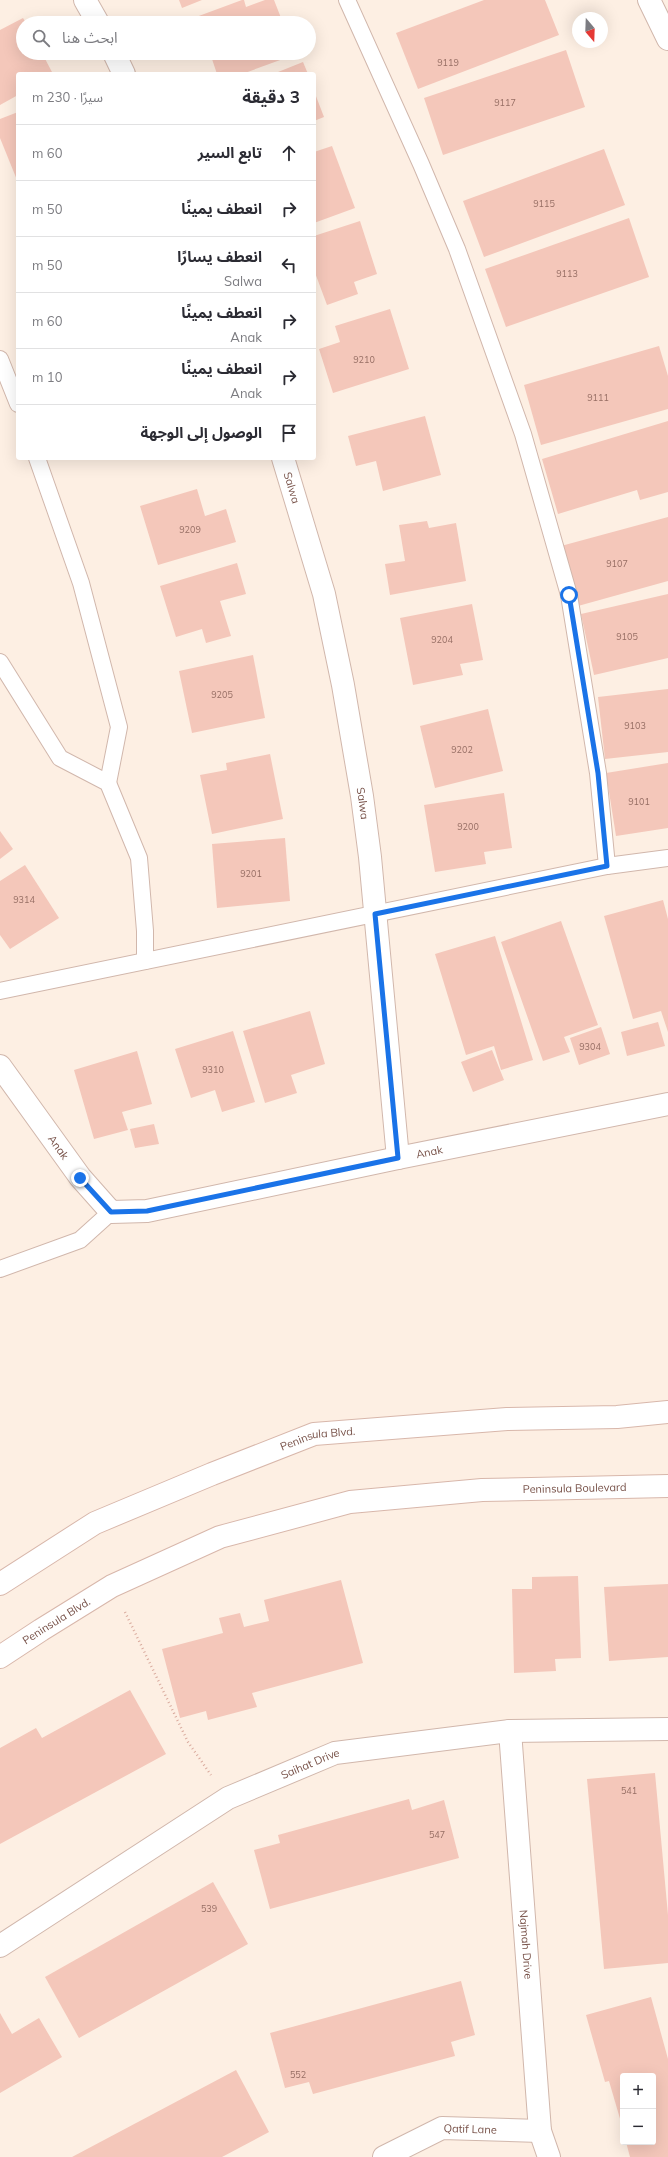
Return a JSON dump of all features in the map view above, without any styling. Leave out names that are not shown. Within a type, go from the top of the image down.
[{"type":"street","points":[[86,0],[94,16]]},
{"type":"street","points":[[649,0],[668,39]]},
{"type":"street","points":[[117,60],[123,72]]},
{"type":"street","name":"Salwa","points":[[284,460],[324,594],[343,685],[362,796],[375,914],[398,1158]]},
{"type":"street","name":"Anak","points":[[0,1066],[80,1178],[111,1212],[147,1211],[398,1158],[668,1104]]},
{"type":"street","name":"Peninsula Blvd.","points":[[0,1584],[95,1523],[212,1474],[314,1434],[507,1419],[617,1417],[668,1412]]},
{"type":"street","name":"Peninsula Boulevard","points":[[482,1490],[668,1486]]},
{"type":"street","name":"Peninsula Blvd.","points":[[0,1657],[112,1586],[220,1537],[350,1502],[482,1490]]},
{"type":"street","name":"Saihat Drive","points":[[0,1946],[228,1798],[335,1753],[510,1731],[668,1729]]},
{"type":"street","name":"Najmah Drive","points":[[510,1731],[540,2131],[549,2157]]},
{"type":"street","name":"Qatif Lane","points":[[384,2157],[442,2128],[540,2131]]},
{"type":"lane","points":[[347,0],[421,164],[457,249],[523,434],[569,595],[598,773],[607,866]]},
{"type":"lane","points":[[0,359],[16,399]]},
{"type":"lane","points":[[38,460],[81,584],[119,727],[108,783],[139,858],[145,931],[144,961]]},
{"type":"lane","points":[[0,662],[60,758],[108,783]]},
{"type":"lane","points":[[0,991],[607,866],[668,858]]},
{"type":"lane","points":[[0,1269],[80,1240],[111,1212]]},
{"type":"path","points":[[112,1586],[188,1742],[228,1798]]},
{"type":"building","points":[[179,0],[202,0],[182,8]]},
{"type":"building","points":[[242,0],[244,0],[246,7],[265,0],[274,0],[280,16],[199,16]]},
{"type":"building","points":[[484,0],[545,0],[559,35],[418,89],[396,33]]},
{"type":"building","points":[[16,22],[16,60],[46,60],[52,72],[16,72],[16,96],[0,105],[0,30]]},
{"type":"building","points":[[566,50],[585,107],[443,155],[424,98]]},
{"type":"building","points":[[212,60],[280,60],[247,72],[216,72]]},
{"type":"building","points":[[303,62],[307,72],[278,72]]},
{"type":"building","points":[[316,96],[324,117],[316,120]]},
{"type":"building","points":[[16,113],[16,178],[0,138],[0,119]]},
{"type":"building","points":[[332,146],[355,208],[316,222],[316,151]]},
{"type":"building","points":[[604,149],[625,205],[484,257],[463,201]]},
{"type":"building","points":[[629,218],[649,277],[506,327],[485,269]]},
{"type":"building","points":[[360,221],[377,274],[354,282],[358,294],[327,305],[316,275],[316,235]]},
{"type":"building","points":[[390,309],[409,369],[333,393],[319,349],[340,342],[335,326]]},
{"type":"building","points":[[659,346],[668,376],[668,409],[541,445],[524,385]]},
{"type":"building","points":[[425,416],[441,475],[383,491],[376,461],[356,466],[348,436]]},
{"type":"building","points":[[668,421],[668,492],[640,500],[637,490],[558,514],[542,459]]},
{"type":"building","points":[[197,489],[205,516],[226,509],[236,542],[158,565],[140,506]]},
{"type":"building","points":[[668,517],[668,581],[578,606],[561,546]]},
{"type":"building","points":[[427,521],[429,528],[456,523],[466,581],[390,595],[385,564],[405,561],[399,525]]},
{"type":"building","points":[[237,563],[246,594],[220,601],[231,636],[206,643],[202,629],[176,637],[160,586]]},
{"type":"building","points":[[668,594],[668,658],[594,675],[581,614]]},
{"type":"building","points":[[472,604],[483,660],[460,664],[463,675],[413,685],[400,618]]},
{"type":"building","points":[[253,655],[265,718],[192,733],[179,671]]},
{"type":"building","points":[[668,689],[668,752],[605,759],[598,697]]},
{"type":"building","points":[[488,709],[503,771],[435,788],[420,726]]},
{"type":"building","points":[[270,754],[283,819],[212,834],[200,775],[227,770],[226,763]]},
{"type":"building","points":[[668,763],[668,828],[616,836],[606,773]]},
{"type":"building","points":[[504,793],[512,848],[484,852],[486,864],[435,872],[424,805]]},
{"type":"building","points":[[0,831],[13,849],[0,859]]},
{"type":"building","points":[[285,838],[290,901],[217,908],[212,844]]},
{"type":"building","points":[[25,865],[59,918],[10,949],[0,935],[0,881]]},
{"type":"building","points":[[663,900],[668,919],[668,1032],[661,1011],[633,1019],[604,916]]},
{"type":"building","points":[[561,921],[598,1025],[564,1037],[570,1052],[543,1061],[501,942]]},
{"type":"building","points":[[495,936],[533,1060],[501,1070],[494,1046],[466,1055],[435,954]]},
{"type":"building","points":[[310,1011],[325,1064],[291,1075],[297,1093],[265,1103],[243,1031]]},
{"type":"building","points":[[658,1022],[665,1046],[627,1056],[621,1032]]},
{"type":"building","points":[[601,1027],[610,1054],[579,1065],[570,1038]]},
{"type":"building","points":[[233,1031],[255,1102],[222,1112],[215,1090],[191,1098],[175,1049]]},
{"type":"building","points":[[492,1050],[504,1080],[473,1092],[461,1062]]},
{"type":"building","points":[[137,1051],[152,1104],[122,1112],[128,1130],[94,1139],[74,1070]]},
{"type":"building","points":[[154,1124],[159,1144],[135,1148],[130,1129]]},
{"type":"building","points":[[578,1576],[581,1658],[555,1659],[556,1671],[514,1673],[512,1589],[532,1589],[532,1577]]},
{"type":"building","points":[[341,1580],[363,1663],[252,1693],[257,1707],[208,1720],[206,1711],[180,1718],[162,1649],[223,1633],[219,1618],[240,1613],[244,1627],[269,1621],[264,1600]]},
{"type":"building","points":[[668,1584],[668,1657],[609,1661],[604,1587]]},
{"type":"building","points":[[130,1690],[166,1754],[0,1844],[0,1748],[36,1728],[42,1738]]},
{"type":"building","points":[[655,1773],[668,1915],[668,1963],[604,1969],[587,1779]]},
{"type":"building","points":[[409,1799],[412,1810],[444,1800],[459,1858],[270,1909],[254,1850],[280,1843],[278,1835]]},
{"type":"building","points":[[213,1882],[248,1944],[79,2038],[45,1977]]},
{"type":"building","points":[[461,1981],[475,2035],[451,2042],[455,2056],[313,2094],[309,2082],[285,2088],[270,2033]]},
{"type":"building","points":[[651,1997],[668,2059],[668,2157],[630,2157],[627,2145],[656,2145],[656,2073],[620,2073],[620,2119],[609,2081],[605,2082],[586,2015]]},
{"type":"building","points":[[0,2013],[12,2034],[39,2018],[62,2057],[0,2093]]},
{"type":"building","points":[[236,2070],[269,2132],[222,2157],[72,2157]]},
{"type":"route","points":[[80,1178],[111,1212],[147,1211],[398,1158],[375,914],[607,866],[598,773],[569,595]]}]
